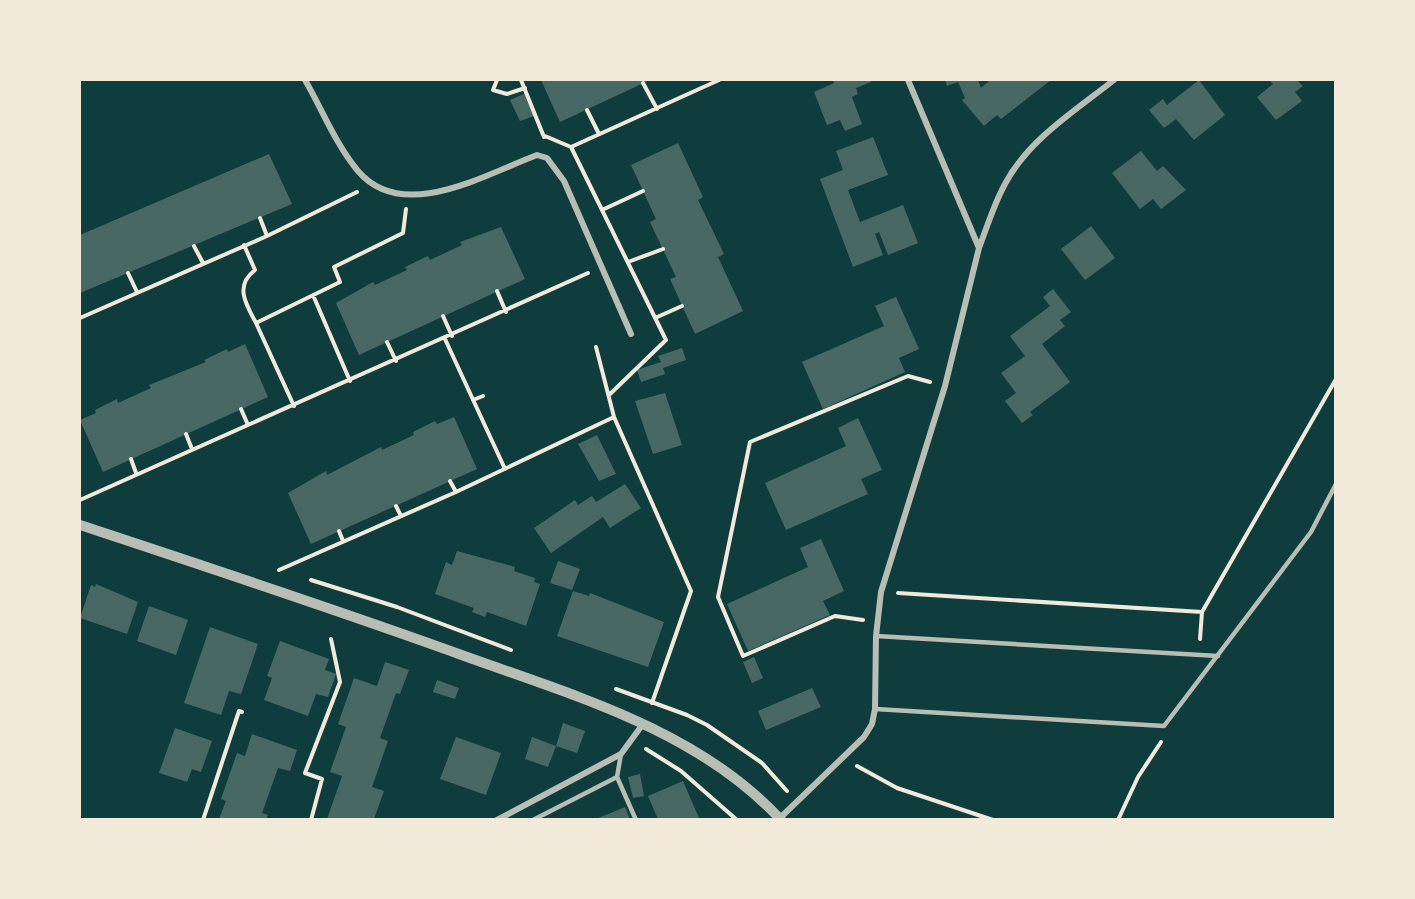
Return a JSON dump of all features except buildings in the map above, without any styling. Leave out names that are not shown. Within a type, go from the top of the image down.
[{"type":"street","points":[[305,80],[347,155],[359,172],[373,184],[409,195],[436,193],[537,155],[548,158],[564,181],[631,334]]},
{"type":"street","points":[[908,80],[979,248]]},
{"type":"street","points":[[80,525],[384,626],[644,724],[693,749],[736,778],[780,819],[864,737],[872,724],[875,709],[876,636],[881,592],[945,386],[979,248],[1004,184],[1019,162],[1040,139],[1114,80]]},
{"type":"street","points":[[497,819],[621,754],[644,724]]},
{"type":"lane","points":[[875,709],[1164,726],[1311,532],[1335,484]]},
{"type":"lane","points":[[876,636],[1198,653],[1218,656]]},
{"type":"lane","points":[[621,754],[617,777],[636,819]]},
{"type":"lane","points":[[533,819],[617,777]]},
{"type":"path","points":[[497,80],[493,90],[507,94],[525,88]]},
{"type":"path","points":[[521,80],[545,136],[571,147],[657,109],[708,82],[719,80]]},
{"type":"path","points":[[643,82],[657,109]]},
{"type":"path","points":[[587,110],[599,134]]},
{"type":"path","points":[[537,155],[545,136]]},
{"type":"path","points":[[80,318],[267,236],[373,184]]},
{"type":"path","points":[[602,210],[643,191]]},
{"type":"path","points":[[256,323],[340,282],[334,267],[403,233],[409,195]]},
{"type":"path","points":[[260,218],[267,236]]},
{"type":"path","points":[[244,245],[255,270],[243,283],[242,294],[294,406]]},
{"type":"path","points":[[194,246],[202,263]]},
{"type":"path","points":[[628,262],[663,249]]},
{"type":"path","points":[[80,500],[136,473],[506,312],[602,267]]},
{"type":"path","points":[[128,273],[137,292]]},
{"type":"path","points":[[497,291],[506,312]]},
{"type":"path","points":[[313,295],[350,381]]},
{"type":"path","points":[[655,318],[682,306]]},
{"type":"path","points":[[443,316],[452,336]]},
{"type":"path","points":[[445,339],[505,469]]},
{"type":"path","points":[[387,342],[396,361]]},
{"type":"path","points":[[596,347],[614,417],[691,591],[652,703],[707,725],[762,762],[797,802]]},
{"type":"path","points":[[877,622],[835,616],[743,656],[718,597],[750,442],[908,376],[945,386]]},
{"type":"path","points":[[1198,653],[1202,612],[1335,379]]},
{"type":"path","points":[[473,400],[483,396]]},
{"type":"path","points":[[241,409],[248,425]]},
{"type":"path","points":[[279,570],[456,492],[614,417]]},
{"type":"path","points":[[186,434],[192,449]]},
{"type":"path","points":[[131,459],[136,473]]},
{"type":"path","points":[[450,481],[456,492]]},
{"type":"path","points":[[396,506],[401,516]]},
{"type":"path","points":[[339,531],[343,541]]},
{"type":"path","points":[[881,592],[1202,612]]},
{"type":"path","points":[[311,819],[322,779],[305,773],[340,682],[331,639]]},
{"type":"path","points":[[203,819],[239,711],[242,712]]},
{"type":"path","points":[[632,741],[681,771],[737,819]]},
{"type":"path","points":[[845,756],[863,770],[897,788],[993,819]]}]
